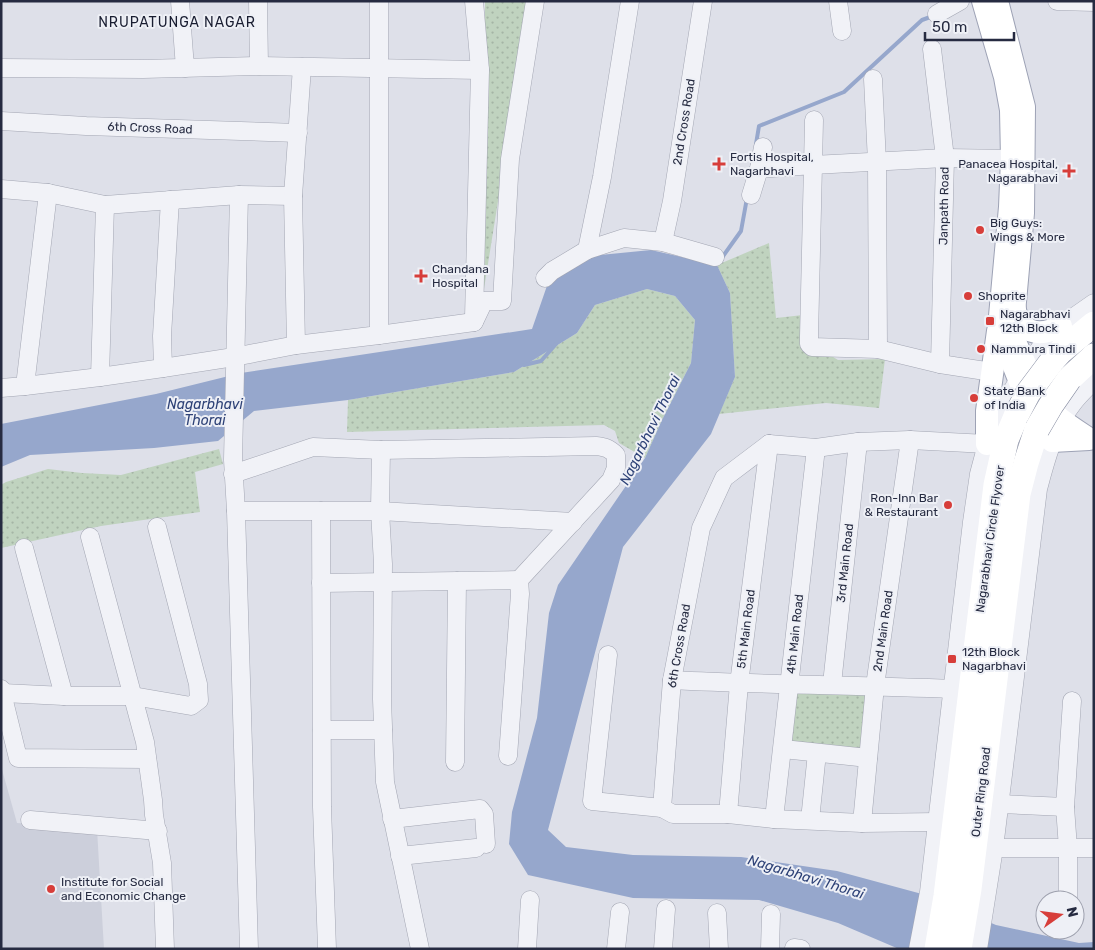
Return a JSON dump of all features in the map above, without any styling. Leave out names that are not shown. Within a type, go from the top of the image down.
[{"type":"highway","name":"Nagarabhavi Circle Flyover","points":[[989,635],[1026,462],[1051,431],[1051,405],[1061,370],[1061,351],[1094,324]]},
{"type":"highway","name":"Nagarabhavi Circle Flyover","points":[[989,635],[996,485],[1006,440],[1028,393],[1061,370],[1094,356]]},
{"type":"highway","name":"Outer Ring Road","points":[[959,949],[956,904],[989,635]]},
{"type":"highway","name":"Outer Ring Road","points":[[937,949],[956,904]]},
{"type":"main road","points":[[997,1],[1024,107],[1023,213],[1003,339],[1023,373],[1054,416],[1051,431],[1091,438]]},
{"type":"main road","points":[[983,2],[1005,77],[1011,110],[1012,159],[1007,310],[992,372],[987,411],[987,444]]},
{"type":"main road","points":[[1007,310],[1028,330],[1043,333],[1061,326]]},
{"type":"street","points":[[180,1],[185,68]]},
{"type":"street","points":[[258,1],[259,66]]},
{"type":"street","points":[[379,1],[379,335]]},
{"type":"street","points":[[474,1],[480,70],[474,322]]},
{"type":"street","points":[[474,322],[484,300],[502,301],[510,160],[535,1]]},
{"type":"street","points":[[587,250],[602,177],[630,1]]},
{"type":"street","name":"2nd Cross Road","points":[[663,242],[672,201],[703,1]]},
{"type":"street","points":[[838,1],[842,31]]},
{"type":"street","points":[[937,14],[960,1]]},
{"type":"street","points":[[983,2],[987,1]]},
{"type":"street","points":[[1056,1],[1094,2]]},
{"type":"street","name":"Janpath Road","points":[[932,49],[945,158],[940,364]]},
{"type":"street","points":[[1,68],[259,66],[480,70]]},
{"type":"street","points":[[296,345],[293,196],[302,68]]},
{"type":"street","points":[[873,79],[877,162],[878,349]]},
{"type":"street","points":[[814,120],[808,344],[812,347],[878,349],[940,364],[992,372]]},
{"type":"street","name":"6th Cross Road","points":[[1,121],[86,126],[298,132]]},
{"type":"street","points":[[751,195],[760,169],[763,148]]},
{"type":"street","points":[[760,169],[945,158],[1012,159]]},
{"type":"street","points":[[1,189],[48,193],[105,205],[239,195],[293,196]]},
{"type":"street","points":[[25,386],[48,193]]},
{"type":"street","points":[[239,195],[233,467],[236,511],[248,949]]},
{"type":"street","points":[[163,368],[162,336],[170,200]]},
{"type":"street","points":[[100,377],[105,205]]},
{"type":"street","points":[[545,278],[552,271],[587,250],[624,238],[663,242],[715,257]]},
{"type":"street","points":[[978,949],[956,904],[937,822],[972,522],[980,474],[987,444],[1002,408],[1023,373],[1048,338],[1094,302]]},
{"type":"street","points":[[1,388],[163,368],[234,363],[296,345],[474,322]]},
{"type":"street","points":[[918,949],[956,904],[994,848],[1033,517],[1038,489],[1051,431],[1071,404],[1094,380]]},
{"type":"street","points":[[769,444],[816,448],[858,442],[910,440],[987,444]]},
{"type":"street","name":"2nd Main Road","points":[[862,823],[875,686],[910,440]]},
{"type":"street","name":"3rd Main Road","points":[[832,684],[858,442]]},
{"type":"street","name":"6th Cross Road","points":[[662,808],[672,680],[701,528],[724,478],[769,444]]},
{"type":"street","name":"5th Main Road","points":[[728,814],[740,684],[769,444]]},
{"type":"street","points":[[233,467],[313,447],[381,450],[606,447],[616,455],[615,473],[611,480],[519,580],[321,583]]},
{"type":"street","name":"4th Main Road","points":[[774,819],[816,448]]},
{"type":"street","points":[[381,450],[380,511],[383,582],[385,782],[420,949]]},
{"type":"street","points":[[236,511],[380,511],[573,522]]},
{"type":"street","points":[[321,511],[322,730],[327,949]]},
{"type":"street","points":[[147,759],[18,758],[2,691],[64,696],[134,696],[191,706],[199,700],[198,684],[157,527]]},
{"type":"street","points":[[90,537],[134,696],[147,759],[162,863],[166,949]]},
{"type":"street","points":[[24,548],[64,696]]},
{"type":"street","points":[[508,756],[520,594],[519,580]]},
{"type":"street","points":[[455,762],[458,581]]},
{"type":"street","points":[[608,655],[592,801],[662,808],[673,814],[728,814],[774,819],[862,823],[937,822]]},
{"type":"street","points":[[672,680],[740,684],[832,684],[952,690]]},
{"type":"street","points":[[1068,890],[1068,848],[1065,807],[1072,701]]},
{"type":"street","points":[[322,730],[383,730]]},
{"type":"street","points":[[783,749],[868,758]]},
{"type":"street","points":[[810,820],[817,754]]},
{"type":"street","points":[[999,804],[1065,807]]},
{"type":"street","points":[[392,819],[480,810],[484,814],[481,846],[400,856]]},
{"type":"street","points":[[30,820],[158,831]]},
{"type":"street","points":[[994,848],[1094,848]]},
{"type":"street","points":[[527,949],[530,900]]},
{"type":"street","points":[[662,949],[666,910]]},
{"type":"street","points":[[616,949],[620,912]]},
{"type":"street","points":[[717,913],[719,949]]},
{"type":"street","points":[[770,949],[771,914]]},
{"type":"shaded area","name":"Institute for Social and Economic Change","points":[[1,766],[17,823],[97,829],[104,949],[1,949]]},
{"type":"green space","points":[[485,1],[530,1],[483,295]]},
{"type":"green space","points":[[769,243],[776,318],[803,315],[807,341],[838,360],[885,359],[879,408],[826,403],[719,414],[735,377],[730,293],[717,265]]},
{"type":"green space","points":[[647,289],[675,296],[695,320],[691,363],[645,458],[619,443],[615,431],[604,425],[347,432],[348,400],[514,372],[577,333],[595,305]]},
{"type":"green space","points":[[219,449],[223,464],[195,472],[200,512],[101,526],[1,548],[1,485],[6,482],[48,469],[121,475]]},
{"type":"green space","points":[[794,690],[866,694],[862,761],[790,756]]},
{"type":"water","name":"Nagarbhavi Thorai","points":[[651,250],[717,265],[730,293],[735,377],[711,434],[623,547],[548,830],[566,847],[633,855],[741,857],[837,871],[922,894],[996,925],[1035,933],[1035,940],[1065,940],[1079,943],[1094,942],[1094,949],[899,949],[838,923],[759,900],[633,898],[528,875],[509,844],[512,812],[537,718],[549,613],[558,585],[645,458],[691,363],[695,320],[675,296],[647,289],[595,305],[577,333],[514,372],[348,400],[254,411],[218,441],[154,448],[30,455],[1,467],[1,424],[156,394],[241,373],[532,329],[549,280],[590,256]]},
{"type":"waterway","points":[[756,144],[759,126],[844,92],[922,20],[933,16]]},
{"type":"waterway","points":[[721,259],[741,231],[747,198]]},
{"type":"waterway","name":"Nagarbhavi Thorai","points":[[524,365],[541,361],[556,344]]},
{"type":"place","name":"Fortis Hospital, Nagarbhavi","points":[[719,164]]},
{"type":"place","name":"Panacea Hospital, Nagarabhavi","points":[[1069,171]]},
{"type":"place","name":"Big Guys: Wings & More","points":[[980,230]]},
{"type":"place","name":"Chandana Hospital","points":[[421,276]]},
{"type":"place","name":"Shoprite","points":[[968,296]]},
{"type":"place","name":"Nagarabhavi 12th Block","points":[[990,321]]},
{"type":"place","name":"Nammura Tindi","points":[[981,349]]},
{"type":"place","name":"State Bank of India","points":[[974,398]]},
{"type":"place","name":"Ron-Inn Bar & Restaurant","points":[[948,505]]},
{"type":"place","name":"12th Block Nagarbhavi","points":[[952,659]]},
{"type":"place","name":"Institute for Social and Economic Change","points":[[51,889]]},
{"type":"district","name":"NRUPATUNGA NAGAR","points":[[177,22]]}]
